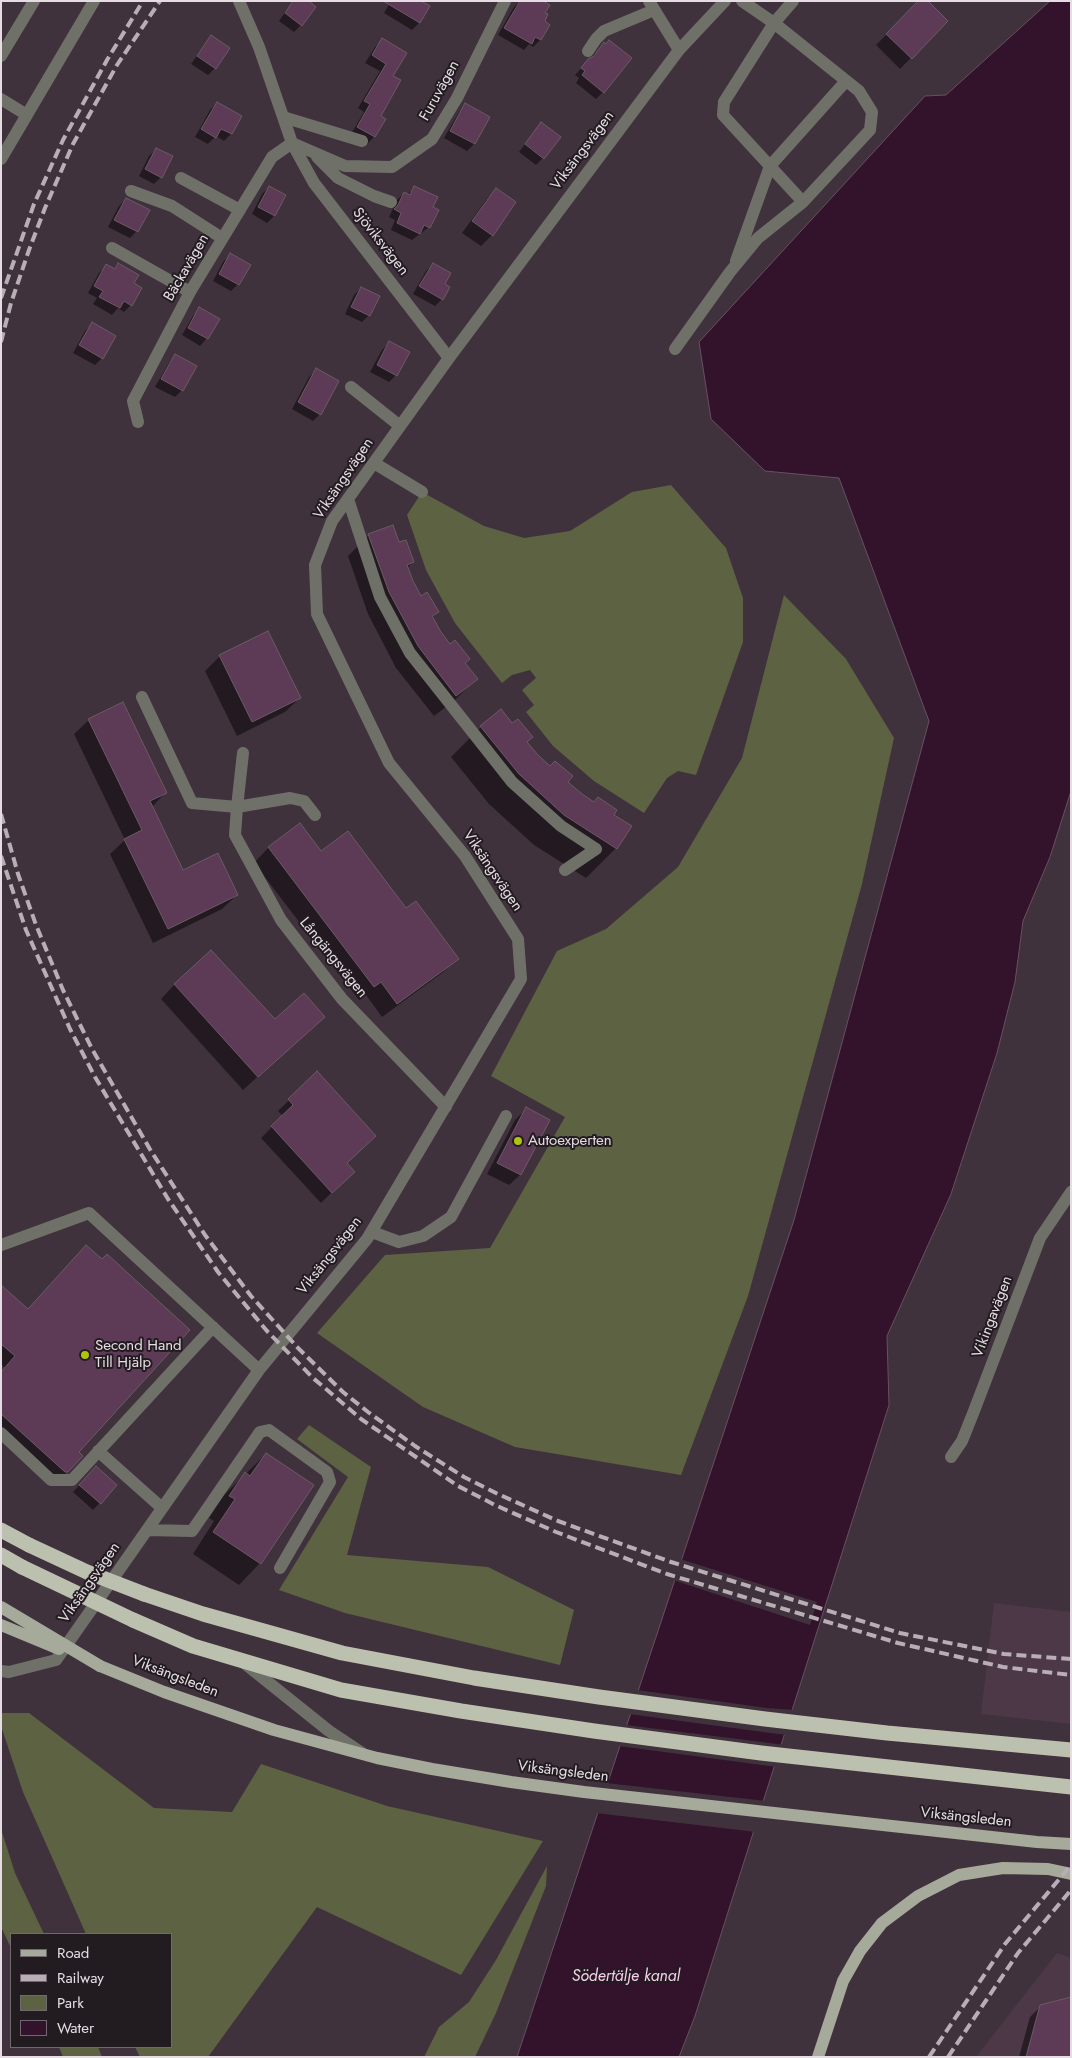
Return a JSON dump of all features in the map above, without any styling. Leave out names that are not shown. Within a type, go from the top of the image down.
[{"type":"highway","points":[[1,1530],[87,1572],[144,1594],[203,1614],[342,1653],[474,1678],[599,1697],[887,1733],[1071,1750]]},
{"type":"highway","points":[[1,1555],[133,1620],[194,1646],[341,1690],[461,1711],[594,1731],[761,1753],[1071,1786]]},
{"type":"main road","name":"Viksängsleden","points":[[1,1607],[100,1666]]},
{"type":"main road","name":"Viksängsleden","points":[[1,1625],[164,1692],[266,1727],[363,1754],[432,1769],[584,1792],[1037,1842]]},
{"type":"main road","points":[[1037,1842],[1071,1844]]},
{"type":"main road","points":[[1037,1842],[1071,1848]]},
{"type":"main road","points":[[818,2057],[843,1981],[860,1951],[882,1923],[918,1896],[959,1876],[1004,1868],[1048,1869],[1071,1874]]},
{"type":"street","points":[[1,56],[34,1]]},
{"type":"street","points":[[1,159],[94,1]]},
{"type":"street","name":"Sjöviksvägen","points":[[239,1],[259,47],[292,142],[314,183],[448,358]]},
{"type":"street","name":"Furuvägen","points":[[292,142],[345,166],[392,167],[432,139],[457,98],[505,1]]},
{"type":"street","name":"Viksängsvägen","points":[[1,1671],[9,1672],[56,1660],[260,1370],[372,1232],[521,979],[518,939],[465,856],[389,763],[317,614],[315,565],[332,521],[448,358],[679,50],[725,1]]},
{"type":"street","points":[[675,349],[733,268],[758,238],[803,202],[870,130],[872,112],[860,91],[774,22],[742,1]]},
{"type":"street","points":[[793,1],[774,22],[724,102],[723,115],[803,202]]},
{"type":"street","points":[[588,51],[604,31],[652,6],[679,50]]},
{"type":"street","points":[[733,268],[770,166],[846,80]]},
{"type":"street","points":[[1,99],[27,115]]},
{"type":"street","points":[[284,117],[362,141]]},
{"type":"street","name":"Bäckavägen","points":[[138,422],[134,401],[190,292],[272,157],[292,142]]},
{"type":"street","points":[[309,150],[338,178],[374,196],[391,202]]},
{"type":"street","points":[[181,178],[240,210]]},
{"type":"street","points":[[130,191],[172,206],[222,238]]},
{"type":"street","points":[[112,248],[190,292]]},
{"type":"street","points":[[351,387],[400,426]]},
{"type":"street","points":[[374,462],[422,492]]},
{"type":"street","points":[[348,499],[380,597],[410,653],[512,782],[561,826],[596,849],[565,870]]},
{"type":"street","points":[[142,697],[192,803],[237,807],[290,798],[304,802],[315,815]]},
{"type":"street","name":"Långängsvägen","points":[[243,753],[235,835],[281,920],[342,999],[446,1107]]},
{"type":"street","points":[[372,1232],[399,1242],[424,1236],[451,1217],[506,1116]]},
{"type":"street","name":"Vikingavägen","points":[[952,1457],[962,1441],[1040,1238],[1071,1192]]},
{"type":"street","points":[[1,1245],[89,1213],[260,1370]]},
{"type":"street","points":[[1,1433],[51,1480],[72,1480],[213,1327]]},
{"type":"street","points":[[147,1530],[192,1531],[260,1432],[269,1430],[327,1472],[330,1482],[280,1568]]},
{"type":"street","points":[[98,1451],[162,1508]]},
{"type":"street","points":[[241,1660],[329,1731],[363,1754]]},
{"type":"shaded area","points":[[994,1603],[1071,1612],[1071,1724],[981,1714]]},
{"type":"shaded area","points":[[1057,1953],[1071,1958],[1071,2057],[976,2057]]},
{"type":"green space","points":[[671,485],[726,548],[743,598],[743,642],[696,775],[678,771],[667,778],[644,813],[594,781],[553,746],[526,712],[534,705],[522,690],[536,678],[530,670],[512,675],[502,683],[455,623],[426,570],[407,515],[422,492],[484,526],[524,538],[570,531],[632,492]]},
{"type":"green space","points":[[784,595],[846,659],[894,738],[862,884],[748,1296],[681,1475],[515,1447],[423,1407],[317,1333],[385,1255],[490,1248],[565,1117],[491,1076],[557,951],[606,929],[678,867],[742,758]]},
{"type":"green space","points":[[309,1425],[371,1467],[347,1555],[488,1567],[574,1610],[560,1665],[345,1613],[279,1590],[348,1477],[297,1439]]},
{"type":"green space","points":[[1,1713],[29,1713],[154,1808],[232,1812],[261,1764],[387,1806],[543,1841],[461,1975],[317,1907],[208,2057],[140,2057],[136,2048],[172,2048],[172,1933],[86,1933],[23,1792],[1,1726]]},
{"type":"green space","points":[[1,1829],[15,1873],[44,1933],[10,1933],[10,1946],[1,1927]]},
{"type":"green space","points":[[547,1866],[546,1886],[496,2013],[475,2057],[424,2057],[439,2027],[469,2002],[496,1960]]},
{"type":"green space","points":[[59,2048],[98,2048],[102,2057],[63,2057]]},
{"type":"water","name":"Södertälje kanal","points":[[1050,1],[1071,1],[1071,791],[1050,857],[1023,921],[1015,982],[997,1053],[951,1194],[887,1336],[889,1405],[695,2016],[679,2057],[517,2057],[794,1220],[929,721],[839,478],[765,471],[711,419],[699,342],[925,96],[946,95]]},
{"type":"pier","points":[[680,1559],[817,1602],[810,1625],[673,1580]]},
{"type":"pier","points":[[637,1690],[767,1708],[795,1710],[787,1735],[763,1732],[629,1714]]},
{"type":"pier","points":[[626,1725],[784,1745],[777,1767],[619,1746]]},
{"type":"pier","points":[[606,1783],[766,1801],[756,1832],[596,1813]]},
{"type":"building","points":[[293,1],[309,1],[316,7],[302,26],[285,13]]},
{"type":"building","points":[[383,1],[421,1],[430,6],[420,23]]},
{"type":"building","points":[[520,1],[543,1],[550,5],[545,13],[548,14],[545,21],[550,25],[541,40],[535,37],[532,44],[504,28]]},
{"type":"building","points":[[918,1],[928,1],[948,21],[912,59],[886,34]]},
{"type":"building","points":[[211,35],[230,48],[216,69],[197,56]]},
{"type":"building","points":[[382,38],[407,53],[393,76],[401,80],[381,116],[386,119],[375,137],[357,127],[370,104],[364,101],[386,64],[372,55]]},
{"type":"building","points":[[609,40],[632,58],[604,93],[582,75],[585,71],[581,68],[588,59],[594,56],[604,42],[606,44]]},
{"type":"building","points":[[217,102],[242,116],[232,134],[221,129],[216,138],[201,129]]},
{"type":"building","points":[[465,103],[490,117],[475,144],[450,131]]},
{"type":"building","points":[[541,122],[561,137],[544,159],[525,144]]},
{"type":"building","points":[[156,148],[173,156],[162,178],[145,169]]},
{"type":"building","points":[[269,186],[286,195],[275,216],[258,207]]},
{"type":"building","points":[[414,186],[438,197],[433,207],[439,210],[430,228],[424,225],[420,234],[397,223],[401,213],[394,209],[404,192],[410,195]]},
{"type":"building","points":[[496,188],[516,202],[493,236],[472,221]]},
{"type":"building","points":[[126,198],[150,210],[138,232],[114,220]]},
{"type":"building","points":[[230,253],[251,265],[239,285],[219,274]]},
{"type":"building","points":[[118,263],[139,275],[134,283],[142,288],[132,306],[124,301],[120,308],[99,297],[103,291],[94,286],[106,264],[115,269]]},
{"type":"building","points":[[433,263],[451,273],[445,284],[450,287],[443,300],[419,286]]},
{"type":"building","points":[[361,287],[380,296],[370,316],[351,307]]},
{"type":"building","points":[[199,307],[220,319],[208,339],[188,328]]},
{"type":"building","points":[[92,322],[116,336],[103,359],[79,345]]},
{"type":"building","points":[[389,341],[410,352],[397,376],[377,365]]},
{"type":"building","points":[[175,354],[197,366],[183,391],[161,379]]},
{"type":"building","points":[[316,368],[339,381],[321,415],[298,402]]},
{"type":"building","points":[[393,525],[399,542],[406,540],[414,562],[407,565],[413,581],[421,596],[427,592],[439,612],[432,616],[450,644],[455,640],[470,659],[465,663],[478,679],[456,696],[418,646],[389,592],[368,534]]},
{"type":"building","points":[[268,631],[301,698],[252,722],[219,655]]},
{"type":"building","points":[[123,702],[167,793],[150,801],[183,870],[218,853],[238,895],[168,929],[124,839],[142,830],[88,719]]},
{"type":"building","points":[[501,709],[512,723],[518,719],[533,737],[527,742],[550,766],[555,761],[573,776],[568,782],[582,794],[594,802],[598,797],[617,810],[614,815],[632,826],[617,849],[564,815],[519,774],[480,726]]},
{"type":"building","points":[[300,823],[321,851],[348,831],[406,908],[416,901],[459,959],[397,1004],[381,982],[374,987],[268,847]]},
{"type":"building","points":[[211,950],[275,1019],[304,993],[325,1017],[258,1077],[174,984]]},
{"type":"building","points":[[317,1071],[376,1136],[347,1163],[355,1172],[332,1193],[271,1126],[293,1105],[288,1099]]},
{"type":"building","points":[[526,1107],[550,1120],[521,1175],[497,1163]]},
{"type":"building","points":[[86,1245],[102,1259],[107,1254],[190,1330],[79,1452],[83,1456],[68,1472],[65,1472],[1,1414],[1,1372],[15,1356],[1,1344],[1,1285],[28,1309]]},
{"type":"building","points":[[266,1453],[314,1485],[261,1564],[213,1532],[235,1499],[229,1496],[245,1472],[250,1476]]},
{"type":"building","points":[[96,1466],[117,1485],[101,1504],[79,1485]]},
{"type":"building","points":[[1071,1997],[1071,2057],[1026,2057],[1040,2005]]},
{"type":"railway","points":[[1,298],[34,204],[63,140],[107,60],[143,1]]},
{"type":"railway","points":[[1,342],[11,303],[29,250],[73,144],[117,65],[160,1]]},
{"type":"railway","points":[[1,814],[18,874],[36,925],[63,990],[92,1049],[151,1151],[205,1235],[251,1296],[298,1348],[343,1392],[368,1412],[415,1446],[464,1477],[498,1494],[558,1521],[671,1562],[900,1633],[1004,1654],[1071,1659]]},
{"type":"railway","points":[[1,856],[26,930],[70,1029],[95,1077],[168,1199],[218,1272],[267,1331],[313,1378],[361,1419],[458,1486],[495,1505],[556,1532],[667,1574],[898,1643],[1003,1667],[1071,1675]]},
{"type":"railway","points":[[929,2057],[1005,1944],[1071,1865]]},
{"type":"railway","points":[[948,2057],[1018,1953],[1071,1890]]},
{"type":"place","name":"Autoexperten","points":[[518,1141]]},
{"type":"place","name":"Second Hand Till Hjälp","points":[[85,1355]]}]
